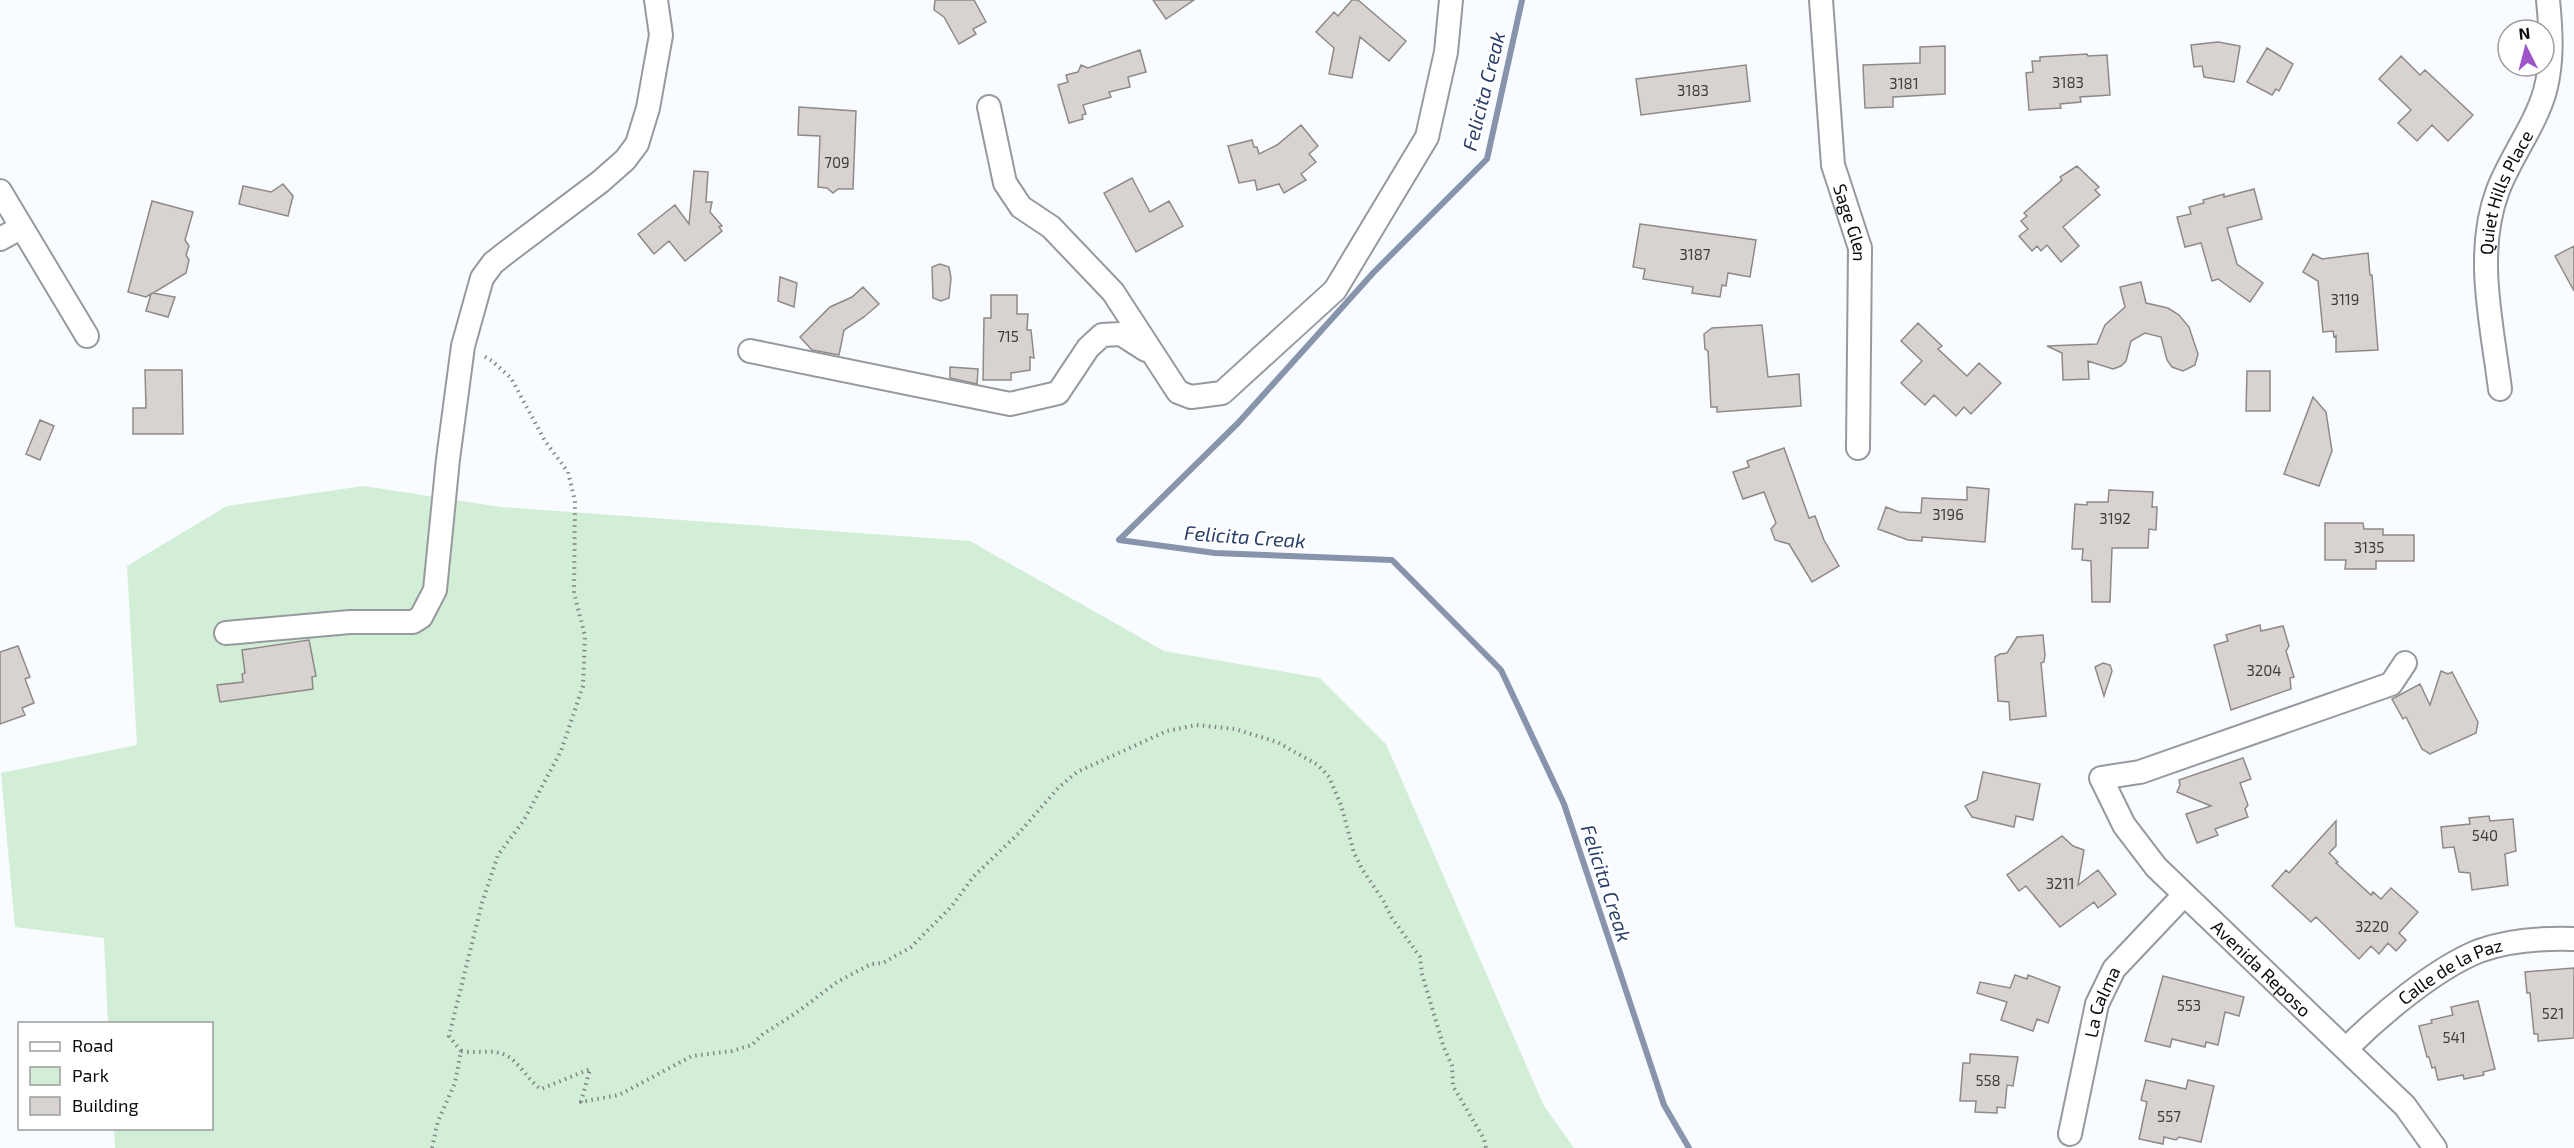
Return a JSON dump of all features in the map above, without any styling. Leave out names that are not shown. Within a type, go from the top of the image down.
[{"type":"street","points":[[226,633],[350,622],[413,622],[421,616],[435,590],[446,471],[463,346],[482,278],[493,263],[600,182],[625,160],[637,144],[654,80],[661,35],[656,0]]},
{"type":"street","points":[[989,107],[1005,183],[1021,207],[1051,227],[1113,292],[1178,392],[1191,397],[1222,393],[1335,290],[1428,137],[1446,52],[1451,0]]},
{"type":"street","name":"Sage Glen","points":[[1821,0],[1833,165],[1860,248],[1858,448]]},
{"type":"street","name":"Quiet Hills Place","points":[[2500,389],[2485,270],[2490,221],[2498,190],[2545,91],[2552,39],[2548,0]]},
{"type":"street","points":[[0,191],[20,228],[87,336]]},
{"type":"street","points":[[0,239],[20,228]]},
{"type":"street","points":[[750,351],[1010,404],[1058,393],[1088,348],[1102,335],[1121,334],[1153,354]]},
{"type":"street","name":"Avenida Reposo","points":[[2405,663],[2391,684],[2140,772],[2101,777],[2124,825],[2156,867],[2405,1106],[2435,1148]]},
{"type":"street","name":"La Calma","points":[[2070,1134],[2097,1004],[2114,969],[2184,895]]},
{"type":"street","name":"Calle de la Paz","points":[[2347,1048],[2373,1022],[2456,962],[2482,950],[2541,938],[2574,939]]},
{"type":"path","points":[[463,346],[492,361],[511,378],[545,441],[568,472],[575,501],[574,593],[585,636],[583,686],[561,751],[524,820],[498,855],[482,903],[449,1036],[461,1051],[506,1054],[530,1082],[541,1089],[590,1068],[581,1102],[619,1095],[692,1056],[732,1051],[752,1045],[763,1034],[837,982],[871,964],[883,963],[911,947],[951,908],[974,876],[1019,833],[1058,788],[1077,772],[1167,731],[1196,725],[1235,729],[1276,742],[1318,765],[1329,777],[1341,805],[1354,852],[1362,869],[1392,918],[1420,957],[1422,974],[1444,1048],[1452,1066],[1453,1086],[1484,1139],[1486,1148]]},
{"type":"path","points":[[432,1148],[438,1121],[454,1083],[461,1051]]},
{"type":"green space","points":[[363,486],[501,507],[970,541],[1164,651],[1320,678],[1386,744],[1544,1106],[1574,1148],[115,1148],[114,1130],[213,1130],[213,1022],[108,1022],[104,938],[15,927],[1,773],[137,745],[127,566],[227,506]]},
{"type":"building","points":[[935,0],[974,0],[986,22],[973,29],[976,34],[959,44],[944,17],[934,10]]},
{"type":"building","points":[[1153,0],[1194,0],[1166,19]]},
{"type":"building","points":[[1352,0],[1358,0],[1406,41],[1389,61],[1360,37],[1352,78],[1329,74],[1334,48],[1316,32],[1334,12],[1338,16]]},
{"type":"building","points":[[2218,42],[2240,46],[2234,82],[2204,77],[2202,66],[2194,67],[2191,45]]},
{"type":"building","points":[[1945,46],[1945,94],[1893,97],[1893,107],[1865,108],[1863,65],[1920,63],[1920,47]]},
{"type":"building","points":[[2267,48],[2293,64],[2279,91],[2276,89],[2272,95],[2247,82]]},
{"type":"building","points":[[1140,50],[1146,72],[1128,77],[1130,87],[1109,92],[1111,97],[1083,105],[1086,114],[1082,115],[1083,119],[1069,123],[1058,85],[1068,82],[1066,75],[1078,72],[1081,65],[1088,68]]},
{"type":"building","points":[[2087,54],[2088,56],[2107,55],[2110,95],[2080,97],[2081,102],[2060,104],[2061,108],[2029,110],[2026,73],[2033,72],[2032,61],[2040,61],[2040,57]]},
{"type":"building","points":[[2401,56],[2420,75],[2425,70],[2473,115],[2448,141],[2432,125],[2417,141],[2398,123],[2411,110],[2379,79]]},
{"type":"building","points":[[1746,65],[1750,101],[1641,115],[1636,79]]},
{"type":"building","points":[[799,107],[856,111],[853,189],[838,189],[833,193],[827,188],[818,187],[820,136],[798,135]]},
{"type":"building","points":[[1301,125],[1318,146],[1309,154],[1316,162],[1301,174],[1306,180],[1284,193],[1279,184],[1257,190],[1255,180],[1239,183],[1228,146],[1252,140],[1259,154],[1277,145]]},
{"type":"building","points":[[2077,166],[2099,187],[2095,190],[2100,195],[2063,227],[2079,246],[2061,262],[2047,245],[2041,251],[2037,246],[2032,251],[2019,236],[2028,229],[2021,221],[2027,216],[2024,213],[2062,180],[2060,177]]},
{"type":"building","points":[[694,171],[708,172],[706,202],[712,202],[710,212],[722,226],[719,227],[722,231],[685,261],[669,241],[654,254],[638,234],[675,205],[689,224]]},
{"type":"building","points":[[1132,178],[1150,212],[1169,201],[1183,226],[1136,252],[1104,193]]},
{"type":"building","points":[[283,184],[293,196],[288,216],[239,204],[243,186],[271,192]]},
{"type":"building","points":[[2254,189],[2262,219],[2227,228],[2237,264],[2263,283],[2250,302],[2218,279],[2212,281],[2201,243],[2185,247],[2177,217],[2191,214],[2189,207],[2204,203],[2203,200]]},
{"type":"building","points":[[152,201],[193,212],[185,240],[189,246],[186,255],[189,260],[186,273],[153,293],[175,297],[168,317],[146,311],[151,294],[146,297],[128,292]]},
{"type":"building","points":[[1640,224],[1756,240],[1750,277],[1728,273],[1726,286],[1722,285],[1720,297],[1692,293],[1693,287],[1643,279],[1645,269],[1633,267]]},
{"type":"building","points":[[2574,246],[2574,291],[2555,256]]},
{"type":"building","points":[[2368,253],[2378,350],[2336,352],[2336,336],[2334,337],[2333,331],[2323,332],[2318,281],[2303,272],[2313,254],[2322,259]]},
{"type":"building","points":[[940,264],[949,267],[951,278],[949,298],[941,301],[933,298],[932,267]]},
{"type":"building","points":[[780,277],[797,283],[794,307],[778,301]]},
{"type":"building","points":[[2141,282],[2146,303],[2168,308],[2179,315],[2189,327],[2198,354],[2195,365],[2183,371],[2172,367],[2167,360],[2161,337],[2145,333],[2131,341],[2126,361],[2121,366],[2113,369],[2088,361],[2089,379],[2063,380],[2062,353],[2047,346],[2097,344],[2105,325],[2125,307],[2120,287]]},
{"type":"building","points":[[863,287],[879,304],[844,330],[839,355],[812,350],[800,337],[830,307],[852,297]]},
{"type":"building","points":[[991,295],[1017,295],[1017,314],[1028,314],[1027,330],[1031,330],[1034,358],[1030,357],[1030,370],[1011,373],[1011,380],[983,380],[984,318],[991,318]]},
{"type":"building","points":[[1918,323],[1942,346],[1938,349],[1967,376],[1979,363],[2001,383],[1971,414],[1964,407],[1956,416],[1934,395],[1925,405],[1901,383],[1922,361],[1901,341]]},
{"type":"building","points":[[1762,325],[1768,377],[1799,374],[1801,406],[1717,412],[1717,407],[1711,407],[1708,351],[1705,349],[1704,334],[1712,328]]},
{"type":"building","points":[[950,367],[978,369],[977,384],[950,378]]},
{"type":"building","points":[[145,370],[182,370],[183,434],[133,434],[133,408],[146,408]]},
{"type":"building","points":[[2247,371],[2270,371],[2270,411],[2246,411]]},
{"type":"building","points":[[2313,397],[2326,412],[2332,451],[2319,486],[2284,474]]},
{"type":"building","points":[[40,420],[54,426],[40,460],[26,454]]},
{"type":"building","points":[[1784,448],[1809,518],[1815,516],[1824,540],[1839,566],[1812,582],[1789,544],[1775,540],[1771,529],[1776,523],[1764,492],[1743,499],[1733,472],[1749,467],[1747,461]]},
{"type":"building","points":[[1967,487],[1989,489],[1985,542],[1922,537],[1922,541],[1908,540],[1878,529],[1886,507],[1899,512],[1921,513],[1922,498],[1967,500]]},
{"type":"building","points":[[2109,490],[2153,492],[2152,507],[2157,507],[2156,530],[2149,529],[2148,548],[2112,548],[2110,602],[2092,602],[2091,561],[2082,560],[2083,549],[2072,549],[2075,504],[2108,502]]},
{"type":"building","points":[[2325,523],[2363,523],[2364,529],[2383,529],[2383,535],[2414,535],[2414,561],[2376,561],[2376,569],[2345,569],[2346,560],[2325,560]]},
{"type":"building","points":[[2260,625],[2261,631],[2283,626],[2289,646],[2286,651],[2294,677],[2290,678],[2291,689],[2231,710],[2214,645],[2228,641],[2226,635]]},
{"type":"building","points":[[2043,635],[2045,655],[2044,662],[2041,663],[2046,716],[2010,720],[2009,702],[1998,701],[1995,657],[2007,653],[2017,637]]},
{"type":"building","points":[[309,640],[316,676],[312,677],[313,689],[220,702],[217,685],[243,682],[242,674],[245,673],[242,650]]},
{"type":"building","points":[[18,646],[30,677],[25,679],[34,703],[22,708],[25,715],[0,724],[0,652]]},
{"type":"building","points":[[2103,663],[2110,665],[2112,671],[2104,696],[2095,667]]},
{"type":"building","points":[[2441,671],[2448,674],[2452,672],[2478,722],[2476,733],[2430,754],[2422,749],[2406,717],[2403,719],[2392,699],[2420,684],[2430,705]]},
{"type":"building","points":[[2243,758],[2251,779],[2240,783],[2248,805],[2245,809],[2248,817],[2215,829],[2218,835],[2197,843],[2186,814],[2211,806],[2177,792],[2180,785],[2179,780]]},
{"type":"building","points":[[1983,772],[2040,784],[2033,820],[2016,816],[2014,827],[1972,817],[1965,806],[1977,800]]},
{"type":"building","points":[[2489,816],[2490,821],[2513,819],[2516,851],[2505,854],[2508,885],[2472,890],[2470,873],[2459,872],[2454,847],[2443,848],[2441,827],[2470,824],[2469,818]]},
{"type":"building","points":[[2336,821],[2336,846],[2329,853],[2338,862],[2336,863],[2371,895],[2373,892],[2381,899],[2391,888],[2418,912],[2399,933],[2406,940],[2396,951],[2388,943],[2379,954],[2371,946],[2359,959],[2316,917],[2311,922],[2272,886],[2286,870],[2289,873]]},
{"type":"building","points":[[2062,836],[2073,846],[2084,850],[2078,885],[2098,870],[2116,894],[2098,908],[2094,902],[2060,927],[2026,886],[2019,891],[2007,875]]},
{"type":"building","points":[[2574,968],[2574,1038],[2538,1041],[2538,1034],[2534,1034],[2530,993],[2527,993],[2525,972]]},
{"type":"building","points":[[2015,975],[2027,979],[2028,975],[2060,987],[2048,1023],[2037,1019],[2033,1031],[2001,1020],[2007,1002],[1977,993],[1980,982],[2010,988]]},
{"type":"building","points":[[2163,976],[2244,997],[2239,1016],[2225,1012],[2218,1045],[2206,1042],[2205,1047],[2172,1039],[2170,1047],[2145,1041]]},
{"type":"building","points":[[2478,1001],[2495,1069],[2483,1072],[2484,1075],[2464,1079],[2463,1075],[2438,1080],[2435,1067],[2432,1068],[2429,1057],[2427,1057],[2419,1026],[2432,1023],[2431,1020],[2453,1015],[2451,1007]]},
{"type":"building","points":[[1970,1054],[2018,1057],[2013,1086],[2007,1085],[2005,1108],[1997,1107],[1997,1113],[1975,1112],[1976,1101],[1960,1101],[1963,1063],[1970,1063]]},
{"type":"building","points":[[2146,1080],[2186,1089],[2188,1080],[2214,1086],[2201,1142],[2179,1137],[2176,1140],[2164,1137],[2163,1144],[2139,1139],[2147,1102],[2141,1100]]},
{"type":"waterway","name":"Felicita Creak","points":[[1522,0],[1487,159],[1374,272],[1238,423],[1119,540],[1215,553],[1392,560],[1501,670],[1564,804],[1664,1105],[1689,1148]]}]
